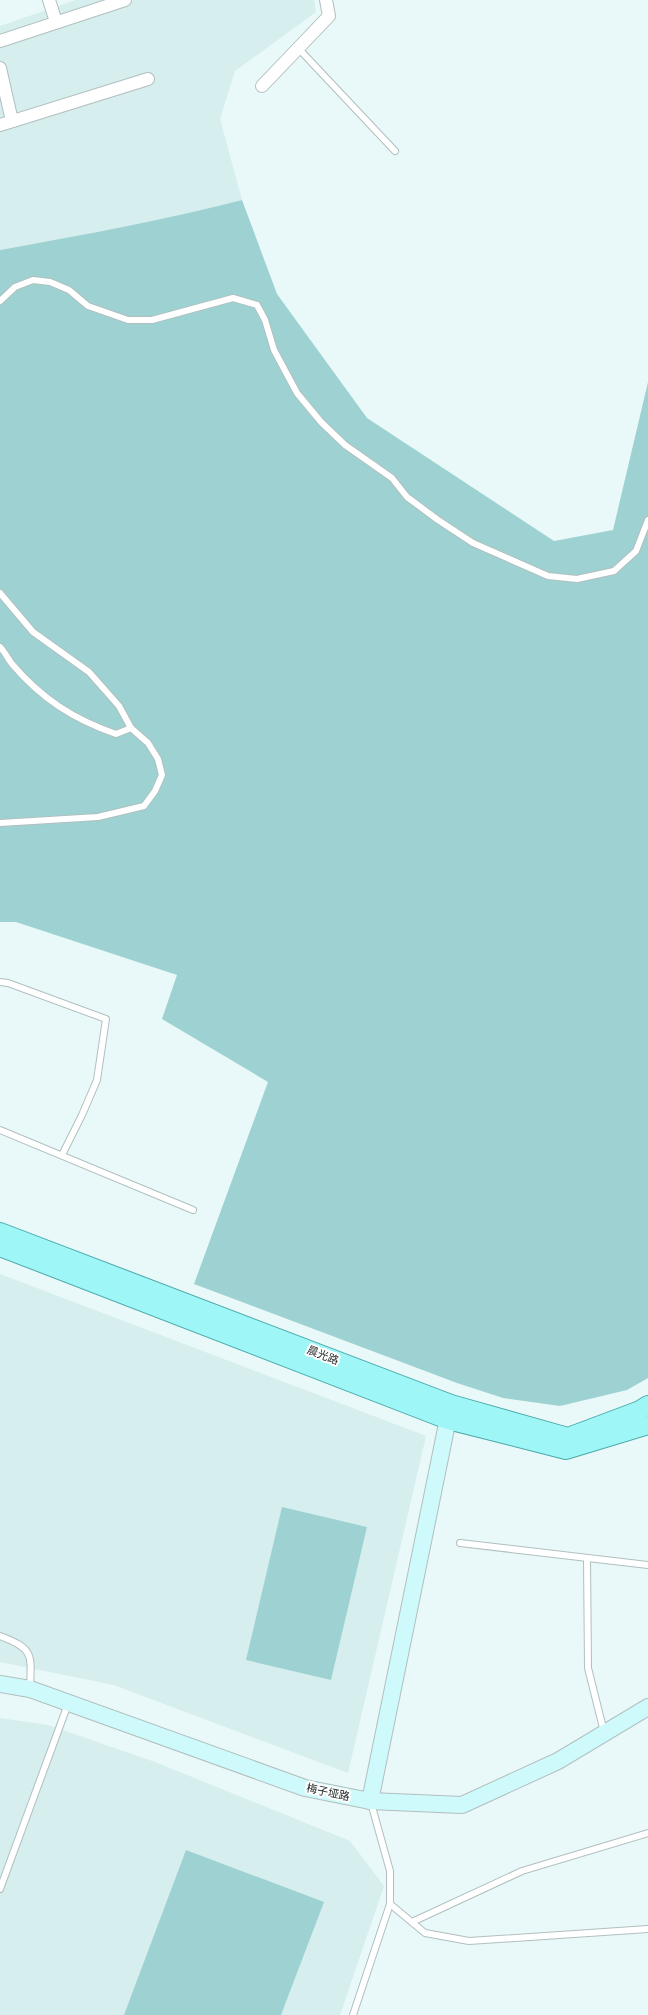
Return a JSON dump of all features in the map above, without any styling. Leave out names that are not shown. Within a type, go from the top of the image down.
[{"type":"main road","name":"晨光路","points":[[0,1232],[450,1412],[568,1437],[640,1410],[648,1405]]},
{"type":"main road","name":"晨光路","points":[[0,1247],[450,1412],[566,1450],[648,1425]]},
{"type":"street","points":[[49,0],[56,22]]},
{"type":"street","points":[[0,41],[125,0]]},
{"type":"street","points":[[262,86],[329,16],[326,0]]},
{"type":"street","points":[[0,68],[12,122]]},
{"type":"street","points":[[0,125],[148,80]]},
{"type":"street","points":[[370,1801],[450,1412]]},
{"type":"street","name":"梅子垭路","points":[[0,1684],[30,1689],[305,1788],[370,1801],[462,1805],[558,1761],[648,1707]]},
{"type":"lane","points":[[298,48],[395,151]]},
{"type":"lane","points":[[0,301],[15,287],[34,280],[50,282],[69,290],[88,306],[128,320],[152,320],[234,298],[257,305],[265,320],[274,350],[297,393],[321,422],[345,445],[392,478],[407,497],[473,543],[548,576],[577,579],[614,571],[636,551],[648,520]]},
{"type":"lane","points":[[0,593],[33,632],[89,672],[119,706],[131,728],[148,743],[158,758],[162,775],[155,791],[144,806],[98,817],[0,823]]},
{"type":"lane","points":[[0,647],[12,664],[44,696],[80,720],[116,734],[131,728]]},
{"type":"lane","points":[[0,982],[8,982],[106,1019],[97,1080],[82,1115],[62,1155]]},
{"type":"lane","points":[[0,1130],[193,1210]]},
{"type":"lane","points":[[460,1543],[648,1565]]},
{"type":"lane","points":[[586,1558],[588,1668],[604,1733]]},
{"type":"lane","points":[[0,1636],[23,1647],[31,1658],[30,1689]]},
{"type":"lane","points":[[0,1889],[69,1703]]},
{"type":"lane","points":[[353,2015],[390,1904],[390,1871],[370,1801]]},
{"type":"lane","points":[[412,1922],[522,1871],[648,1833]]},
{"type":"lane","points":[[390,1904],[425,1933],[469,1941],[648,1929]]},
{"type":"shaded area","points":[[76,0],[314,0],[316,12],[235,71],[220,119],[242,200],[197,212],[0,250],[0,26]]},
{"type":"shaded area","points":[[242,200],[277,294],[367,418],[554,541],[613,530],[648,382],[648,1378],[627,1390],[560,1406],[503,1398],[457,1383],[194,1284],[268,1082],[162,1019],[177,975],[16,922],[0,922],[0,250],[152,221]]},
{"type":"shaded area","points":[[0,1274],[426,1436],[348,1773],[114,1685],[0,1662]]},
{"type":"shaded area","points":[[282,1507],[367,1527],[331,1680],[246,1660]]},
{"type":"shaded area","points":[[0,1718],[48,1725],[155,1762],[350,1841],[384,1886],[340,2015],[0,2015]]},
{"type":"shaded area","points":[[186,1850],[324,1902],[281,2015],[124,2015]]}]
